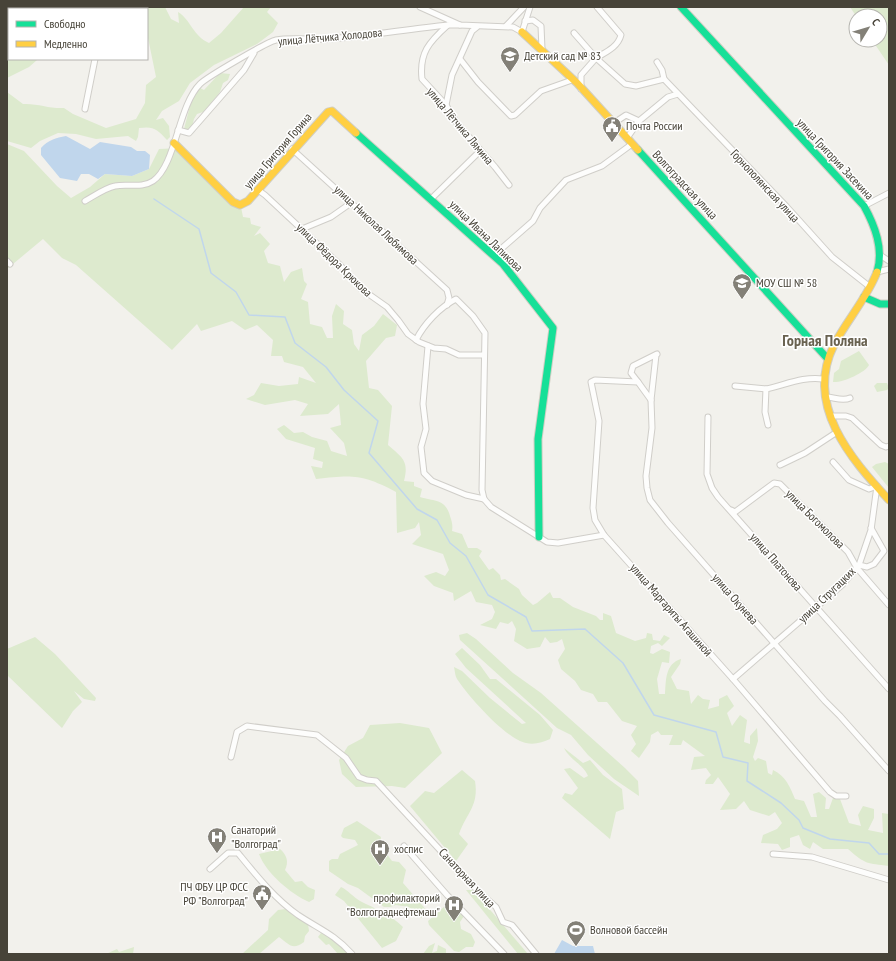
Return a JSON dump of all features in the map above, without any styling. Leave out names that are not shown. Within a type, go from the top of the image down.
[{"type":"street","points":[[420,7],[460,25],[477,27],[506,26],[513,27],[522,32],[530,7]]},
{"type":"street","points":[[506,26],[524,7]]},
{"type":"street","points":[[582,90],[581,75],[584,68],[596,58],[613,48],[621,35],[597,7]]},
{"type":"street","name":"улица Григория Засекина","points":[[681,7],[864,206],[876,231],[880,255],[877,272],[870,287],[827,358],[823,379],[830,416],[837,432],[850,454],[889,500]]},
{"type":"street","points":[[525,21],[534,20],[541,26],[542,49]]},
{"type":"street","name":"улица Лётчика Холодова","points":[[85,201],[114,186],[141,185],[154,180],[163,170],[188,102],[201,83],[276,40],[328,39],[448,25],[460,25]]},
{"type":"street","name":"улица Лётчика Лямина","points":[[448,25],[426,48],[423,55],[422,74],[424,84],[446,105],[457,123],[509,185]]},
{"type":"street","points":[[446,105],[452,75],[472,32],[477,27]]},
{"type":"street","name":"Волгоградская улица","points":[[522,32],[542,49],[614,124],[780,304],[827,358]]},
{"type":"street","points":[[574,33],[596,58],[625,84],[636,86],[664,79],[662,70],[657,62]]},
{"type":"street","points":[[178,130],[188,133],[193,129],[244,70],[254,52]]},
{"type":"street","points":[[460,59],[478,82],[511,116],[515,115],[541,91],[572,80]]},
{"type":"street","points":[[85,109],[95,60]]},
{"type":"street","name":"Горнополянская улица","points":[[664,79],[832,257],[870,287]]},
{"type":"street","points":[[627,138],[639,121],[668,97],[678,94]]},
{"type":"street","name":"улица Ивана Лапикова","points":[[328,112],[332,111],[337,114],[499,261],[524,289],[553,328],[538,439],[536,475],[539,537]]},
{"type":"street","name":"улица Григория Горина","points":[[174,143],[237,205],[244,204],[287,158],[292,149],[328,112]]},
{"type":"street","points":[[614,124],[626,115],[639,121]]},
{"type":"street","points":[[488,251],[495,252],[500,249],[533,221],[540,208],[566,180],[602,166],[632,144]]},
{"type":"street","name":"улица Николая Любимова","points":[[292,149],[447,290],[449,298],[446,306]]},
{"type":"street","points":[[432,199],[480,151]]},
{"type":"street","name":"улица Фёдора Крюкова","points":[[258,190],[339,264],[360,288],[387,307],[408,334],[416,340],[428,346],[446,349],[463,356],[484,355]]},
{"type":"street","points":[[864,206],[889,194]]},
{"type":"street","points":[[302,229],[331,216],[351,203]]},
{"type":"street","points":[[499,261],[498,252],[500,249]]},
{"type":"street","points":[[880,255],[889,261]]},
{"type":"street","points":[[877,272],[889,269]]},
{"type":"street","points":[[864,297],[880,304],[889,304]]},
{"type":"street","points":[[416,340],[427,323],[456,299],[473,316],[485,333],[482,490],[484,499],[491,507],[547,542],[558,544],[604,535]]},
{"type":"street","points":[[428,346],[423,404],[426,429],[421,447],[424,473],[432,481],[466,495],[484,499]]},
{"type":"street","name":"улица Окунева","points":[[638,382],[631,373],[633,366],[657,355],[651,400],[652,428],[646,476],[650,500],[668,523],[889,771]]},
{"type":"street","points":[[736,386],[766,389],[803,379],[823,379]]},
{"type":"street","name":"улица Маргариты Агашиной","points":[[638,382],[595,380],[591,382],[599,421],[593,515],[595,520],[604,535],[734,679],[830,792],[836,796],[846,796]]},
{"type":"street","points":[[638,382],[651,400]]},
{"type":"street","points":[[766,389],[765,412],[768,425]]},
{"type":"street","points":[[826,397],[842,400],[850,398]]},
{"type":"street","points":[[830,416],[846,416],[852,418],[881,445],[886,447],[889,446]]},
{"type":"street","name":"улица Платонова","points":[[708,417],[707,474],[712,488],[728,508],[889,689]]},
{"type":"street","points":[[780,465],[804,453],[837,432]]},
{"type":"street","points":[[833,462],[849,480],[869,489],[877,486]]},
{"type":"street","name":"улица Богомолова","points":[[738,511],[774,483],[780,484],[848,552],[889,605]]},
{"type":"street","name":"улица Стругацких","points":[[734,679],[843,584],[858,566],[871,528],[877,486]]},
{"type":"street","points":[[728,508],[734,512],[738,511],[736,514],[744,525]]},
{"type":"street","points":[[858,566],[867,567],[874,564],[884,551],[871,528]]},
{"type":"street","name":"Санаторная улица","points":[[231,757],[237,732],[247,726],[317,735],[346,758],[359,777],[376,781],[388,792],[402,810],[479,892],[496,907],[503,922],[512,925],[536,954]]},
{"type":"street","points":[[404,846],[447,895],[504,954]]},
{"type":"street","points":[[210,869],[228,853],[238,853],[265,887],[297,914],[336,937],[352,954]]},
{"type":"street","points":[[773,854],[812,856],[889,880]]},
{"type":"green space","points":[[165,7],[171,19],[179,23],[178,12],[186,19],[199,36],[209,43],[221,33],[244,7],[271,7],[267,12],[278,23],[273,32],[257,44],[214,65],[190,83],[179,101],[162,111],[156,120],[163,118],[169,126],[170,137],[167,140],[155,129],[144,127],[139,128],[136,141],[128,136],[96,139],[76,134],[58,133],[40,141],[31,148],[7,141],[7,92],[23,104],[64,108],[73,114],[106,128],[136,119],[145,103],[146,85],[156,77],[148,38],[148,8],[146,8]]},
{"type":"green space","points":[[850,7],[889,7],[889,65],[877,48],[888,48],[888,8]]},
{"type":"green space","points":[[7,40],[8,60],[37,60],[29,67],[7,78]]},
{"type":"green space","points":[[220,73],[230,74],[228,80],[223,83],[220,92],[209,106],[203,112],[197,114],[192,127],[188,130],[184,129],[192,98],[200,88],[204,90]]},
{"type":"green space","points":[[7,144],[24,151],[57,186],[71,198],[90,187],[105,174],[132,176],[149,169],[159,149],[181,148],[201,171],[205,180],[219,185],[241,207],[243,217],[250,218],[251,224],[261,227],[254,236],[260,233],[270,244],[264,251],[268,263],[280,266],[284,282],[291,272],[302,268],[304,281],[307,284],[301,299],[308,302],[310,324],[322,327],[327,338],[333,338],[332,316],[336,304],[344,311],[343,324],[352,330],[354,344],[359,351],[362,335],[374,326],[383,314],[397,325],[395,336],[386,338],[366,361],[369,388],[378,390],[392,406],[388,445],[404,460],[406,469],[404,481],[414,482],[414,486],[422,489],[420,497],[442,503],[445,506],[452,522],[452,531],[462,534],[468,548],[477,548],[482,551],[479,556],[489,570],[493,568],[500,575],[501,580],[505,579],[519,589],[522,595],[533,605],[550,592],[553,598],[560,598],[573,607],[596,616],[600,620],[603,620],[603,613],[611,616],[616,633],[635,641],[646,638],[647,633],[652,634],[653,640],[660,641],[664,635],[670,638],[662,646],[658,643],[651,646],[650,653],[653,654],[662,649],[670,652],[669,663],[662,662],[657,679],[659,694],[665,694],[667,673],[676,661],[681,659],[680,664],[671,677],[677,689],[689,691],[691,704],[698,695],[703,699],[710,700],[708,709],[719,706],[719,699],[727,695],[734,706],[727,713],[732,726],[740,715],[747,720],[744,742],[750,744],[750,736],[757,728],[758,741],[753,757],[755,761],[758,758],[766,761],[768,773],[772,775],[773,770],[781,775],[789,786],[795,799],[804,801],[811,817],[817,817],[813,794],[819,792],[826,798],[825,809],[829,809],[833,798],[840,799],[849,823],[861,826],[858,815],[863,806],[874,809],[874,818],[868,830],[883,833],[882,813],[889,814],[889,866],[863,861],[848,849],[823,849],[813,842],[810,849],[803,845],[799,835],[790,838],[790,847],[782,850],[778,844],[761,843],[763,835],[777,829],[782,823],[775,812],[769,816],[750,810],[744,801],[736,809],[720,810],[730,794],[718,777],[713,784],[705,784],[706,780],[711,775],[706,768],[691,770],[694,757],[705,756],[683,740],[681,745],[669,745],[673,735],[661,735],[658,731],[651,735],[650,742],[639,758],[631,751],[636,744],[631,735],[637,726],[622,721],[607,702],[598,702],[593,694],[581,690],[575,681],[561,669],[558,660],[565,649],[562,639],[557,642],[550,643],[545,637],[540,647],[527,649],[514,641],[516,629],[512,621],[508,624],[500,622],[496,629],[480,625],[492,619],[495,612],[492,605],[476,602],[471,591],[454,601],[453,593],[434,586],[424,576],[436,572],[445,576],[449,570],[443,554],[412,544],[421,535],[419,522],[415,528],[397,533],[396,492],[374,482],[357,477],[316,479],[311,466],[322,468],[323,462],[313,459],[315,448],[286,439],[277,429],[284,425],[294,433],[303,432],[312,437],[327,441],[331,451],[347,456],[344,443],[330,428],[341,425],[339,404],[328,414],[300,416],[308,404],[295,400],[265,405],[246,399],[254,395],[261,383],[279,386],[298,384],[299,377],[316,383],[303,367],[284,362],[282,356],[271,356],[273,340],[257,325],[245,330],[232,321],[201,331],[197,324],[172,350],[76,265],[62,258],[43,239],[7,269]]},
{"type":"green space","points":[[859,351],[869,365],[867,368],[853,377],[842,381],[833,382],[834,373],[839,369],[841,361]]},
{"type":"green space","points":[[877,383],[887,383],[889,388],[887,390],[877,392],[874,386]]},
{"type":"green space","points":[[885,462],[889,464],[889,488],[872,467],[876,464]]},
{"type":"green space","points":[[467,633],[476,639],[513,673],[541,693],[625,768],[638,781],[639,796],[614,779],[588,755],[571,735],[557,728],[460,640],[459,635]]},
{"type":"green space","points":[[35,637],[55,654],[96,698],[95,701],[84,699],[74,691],[82,702],[73,711],[62,728],[7,675],[7,649]]},
{"type":"green space","points":[[462,648],[480,665],[490,679],[496,679],[540,715],[553,730],[550,739],[533,744],[526,743],[509,734],[488,716],[457,679],[454,667],[462,671],[490,698],[522,724],[526,723],[466,668],[455,654]]},
{"type":"green space","points":[[400,723],[429,728],[442,753],[405,788],[392,786],[356,787],[342,774],[339,760],[348,746],[363,738],[370,725]]},
{"type":"green space","points":[[564,748],[583,763],[590,760],[603,775],[622,789],[624,809],[616,812],[610,839],[562,798],[565,793],[572,795],[578,788],[564,769],[570,768],[584,778],[588,776]]},
{"type":"green space","points":[[462,770],[475,781],[476,790],[472,809],[459,834],[468,844],[456,861],[410,806],[425,791],[434,793]]},
{"type":"green space","points":[[357,821],[381,837],[380,845],[392,861],[399,862],[406,870],[403,883],[428,912],[421,918],[409,907],[396,905],[384,907],[358,888],[348,884],[329,871],[329,861],[332,859],[338,859],[340,854],[358,845],[355,840],[343,838],[341,836],[344,828]]},
{"type":"green space","points":[[280,849],[287,859],[285,870],[295,882],[302,881],[308,887],[315,890],[314,899],[309,902],[295,894],[273,875],[262,861],[259,854]]},
{"type":"green space","points":[[341,887],[360,901],[388,915],[403,927],[396,941],[382,948],[344,901],[335,895]]},
{"type":"green space","points":[[466,890],[473,890],[528,954],[518,954]]},
{"type":"green space","points":[[445,906],[460,912],[464,916],[460,922],[461,929],[471,934],[475,942],[473,947],[466,947],[459,952],[454,951],[429,925],[428,921]]},
{"type":"green space","points":[[286,909],[308,924],[309,931],[305,936],[304,942],[300,945],[291,946],[279,937],[259,954],[242,954],[268,930],[269,919],[278,910]]},
{"type":"green space","points":[[321,933],[329,935],[333,938],[349,954],[338,954],[329,944],[326,945],[318,937]]},
{"type":"green space","points":[[435,943],[432,953],[437,951],[438,945],[446,949],[446,954],[423,954],[429,946]]},
{"type":"green space","points":[[134,947],[133,954],[106,954],[117,949],[119,952]]},
{"type":"water","points":[[66,136],[90,149],[100,142],[131,147],[137,151],[145,151],[150,155],[149,169],[132,176],[105,174],[98,179],[89,174],[81,174],[77,181],[60,178],[41,155],[41,148],[52,140]]},
{"type":"water","name":"Волновой бассейн","points":[[562,940],[573,946],[593,946],[595,954],[554,954]]},
{"type":"waterway","points":[[154,199],[199,229],[211,273],[236,292],[249,315],[285,317],[295,343],[326,367],[344,390],[378,421],[369,453],[417,509],[437,520],[450,543],[466,556],[488,595],[526,617],[532,631],[585,629],[623,663],[654,715],[716,732],[723,757],[748,763],[747,781],[781,803],[799,820],[803,828],[830,839],[869,843],[879,854],[889,854]]},
{"type":"traffic: fast","points":[[681,7],[864,206],[872,222],[879,246],[879,263],[877,272]]},
{"type":"traffic: fast","points":[[356,133],[503,264],[553,328],[538,439],[539,537]]},
{"type":"traffic: fast","points":[[638,150],[827,358]]},
{"type":"traffic: fast","points":[[864,297],[880,304],[889,304]]},
{"type":"traffic: slow","points":[[522,32],[577,83],[638,150]]},
{"type":"traffic: slow","points":[[174,143],[233,202],[240,205],[248,201],[328,112],[332,111],[356,133]]},
{"type":"traffic: slow","points":[[877,272],[868,291],[834,345],[826,367],[825,389],[828,410],[836,430],[860,467],[889,500]]},
{"type":"place","name":"Детский сад № 83","points":[[510,73]]},
{"type":"place","name":"Почта России","points":[[612,143]]},
{"type":"place","name":"МОУ СШ № 58","points":[[742,300]]},
{"type":"place","name":"Санаторий \"Волгоград\"","points":[[217,854]]},
{"type":"place","name":"хоспис","points":[[380,866]]},
{"type":"place","name":"ПЧ ФБУ ЦР ФСС РФ \"Волгоград\"","points":[[262,911]]},
{"type":"place","name":"профилакторий \"Волгограднефтемаш\"","points":[[454,922]]},
{"type":"place","name":"Волновой бассейн","points":[[576,947]]},
{"type":"district","name":"Горная Поляна","points":[[825,340]]}]
